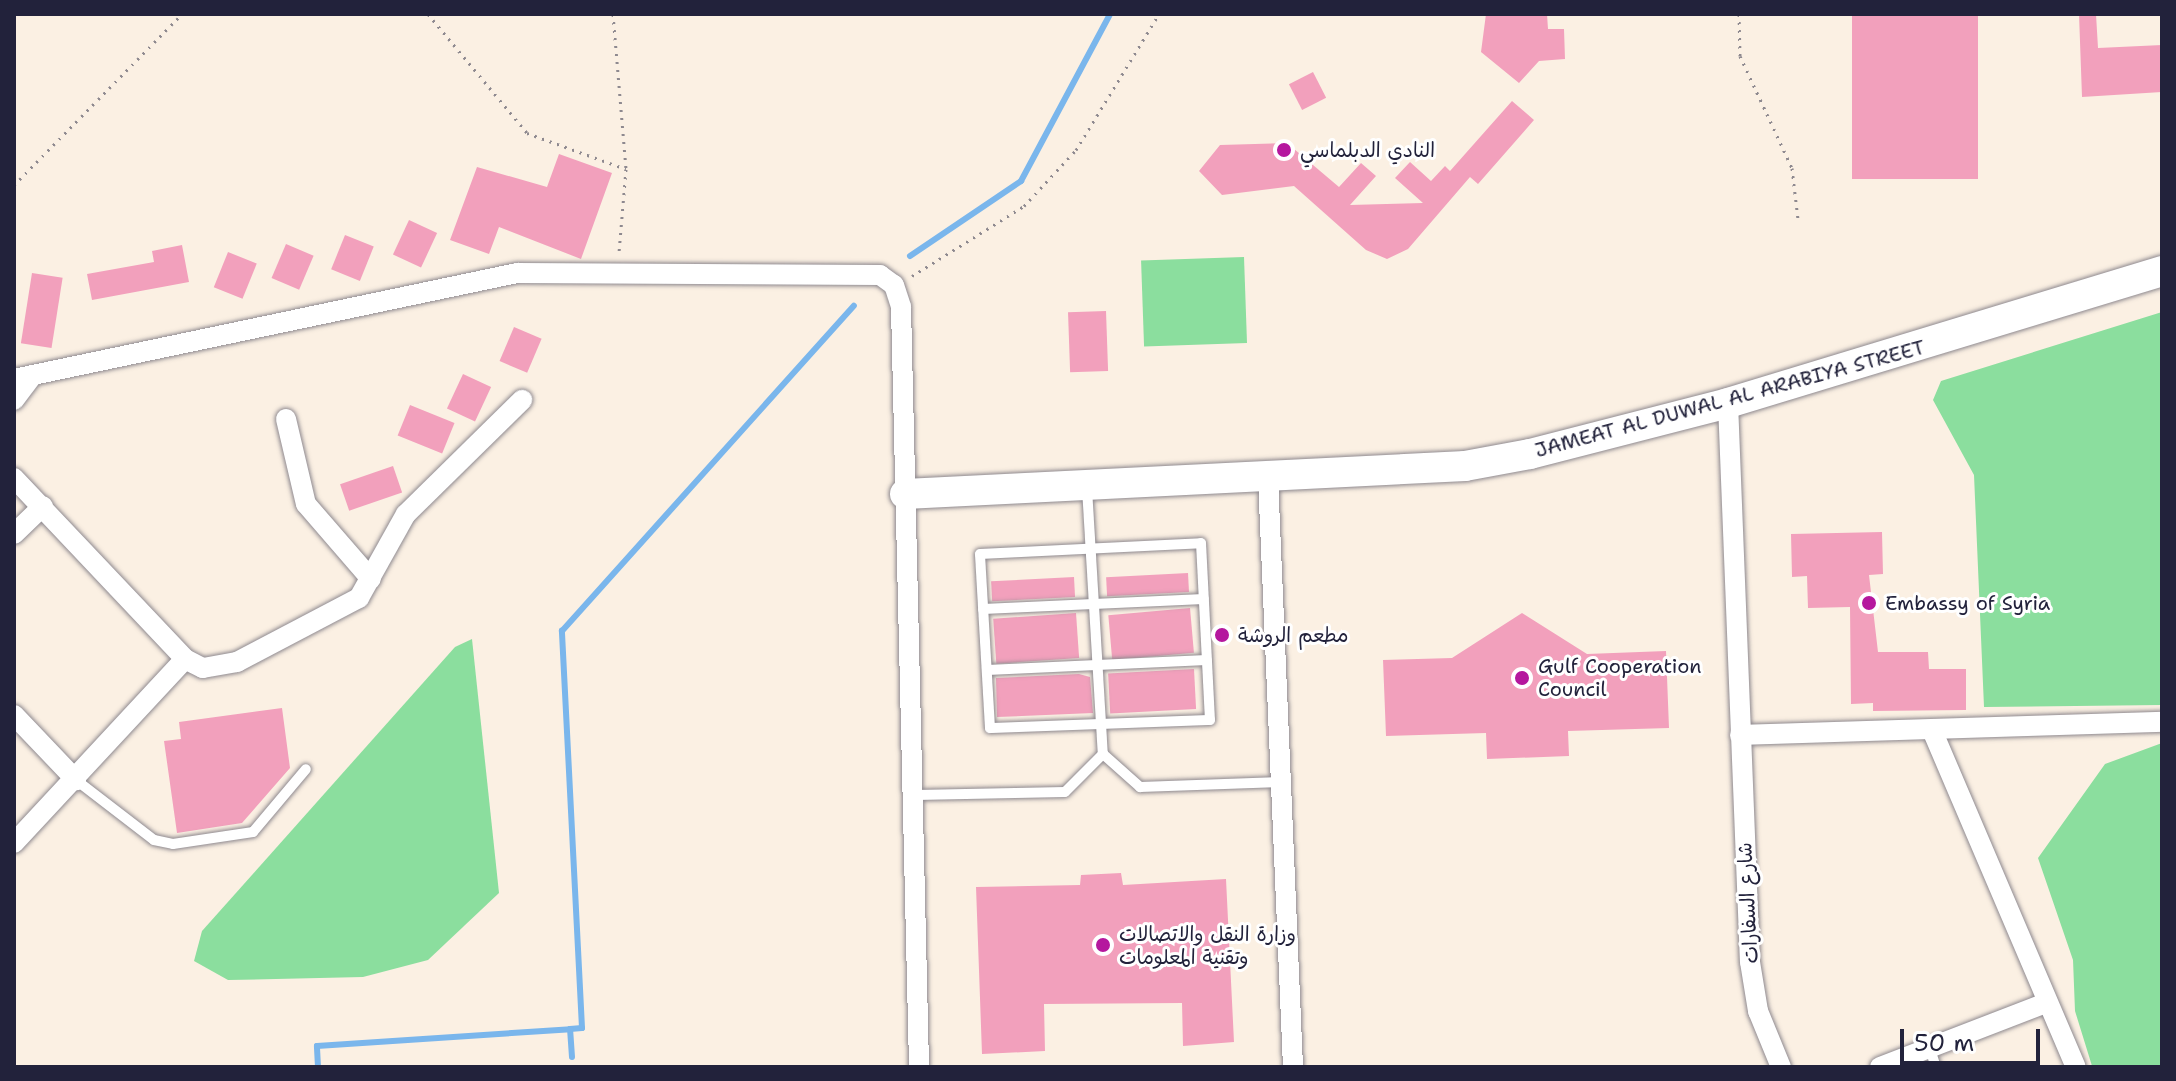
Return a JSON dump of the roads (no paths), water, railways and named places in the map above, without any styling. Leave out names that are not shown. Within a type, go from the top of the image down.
[{"type":"street","name":"JAMEAT AL DUWAL AL ARABIYA STREET","points":[[905,494],[1465,466],[1728,403],[2162,271]]},
{"type":"street","points":[[14,400],[24,377],[517,273],[880,275],[894,285],[916,795],[919,1067]]},
{"type":"street","points":[[14,478],[185,659],[203,668],[237,662],[359,598],[406,514],[522,400]]},
{"type":"street","name":"شارع السفارات","points":[[1728,403],[1750,962],[1758,1011],[1781,1067]]},
{"type":"street","points":[[286,419],[306,504],[371,579]]},
{"type":"street","points":[[1268,478],[1293,1067]]},
{"type":"street","points":[[14,534],[43,506]]},
{"type":"street","points":[[14,843],[76,780],[185,659]]},
{"type":"street","points":[[14,715],[76,780]]},
{"type":"street","points":[[1740,735],[2162,722]]},
{"type":"street","points":[[1932,730],[2043,1004],[2076,1067]]},
{"type":"street","points":[[1880,1067],[1933,1058],[2043,1004]]},
{"type":"lane","points":[[1087,486],[1103,754],[1140,787],[1281,782]]},
{"type":"lane","points":[[1201,543],[1210,720],[990,728],[980,554],[1091,548],[1201,543]]},
{"type":"lane","points":[[983,609],[1204,599]]},
{"type":"lane","points":[[987,670],[1207,660]]},
{"type":"lane","points":[[916,795],[1065,792],[1103,754]]},
{"type":"lane","points":[[76,780],[154,840],[173,844],[253,832],[306,769]]},
{"type":"waterway","points":[[910,256],[1021,181],[1110,14]]},
{"type":"waterway","points":[[572,1057],[570,1029],[582,1028],[562,631],[854,306]]},
{"type":"waterway","points":[[318,1067],[317,1046],[570,1029]]},
{"type":"place","name":"النادي الدبلماسي","points":[[1284,150]]},
{"type":"place","name":"Embassy of Syria","points":[[1869,603]]},
{"type":"place","name":"مطعم الروشة","points":[[1222,635]]},
{"type":"place","name":"Gulf Cooperation Council","points":[[1522,678]]},
{"type":"place","name":"وزارة النقل والاتصالات وتقنية المعلومات","points":[[1103,945]]}]
